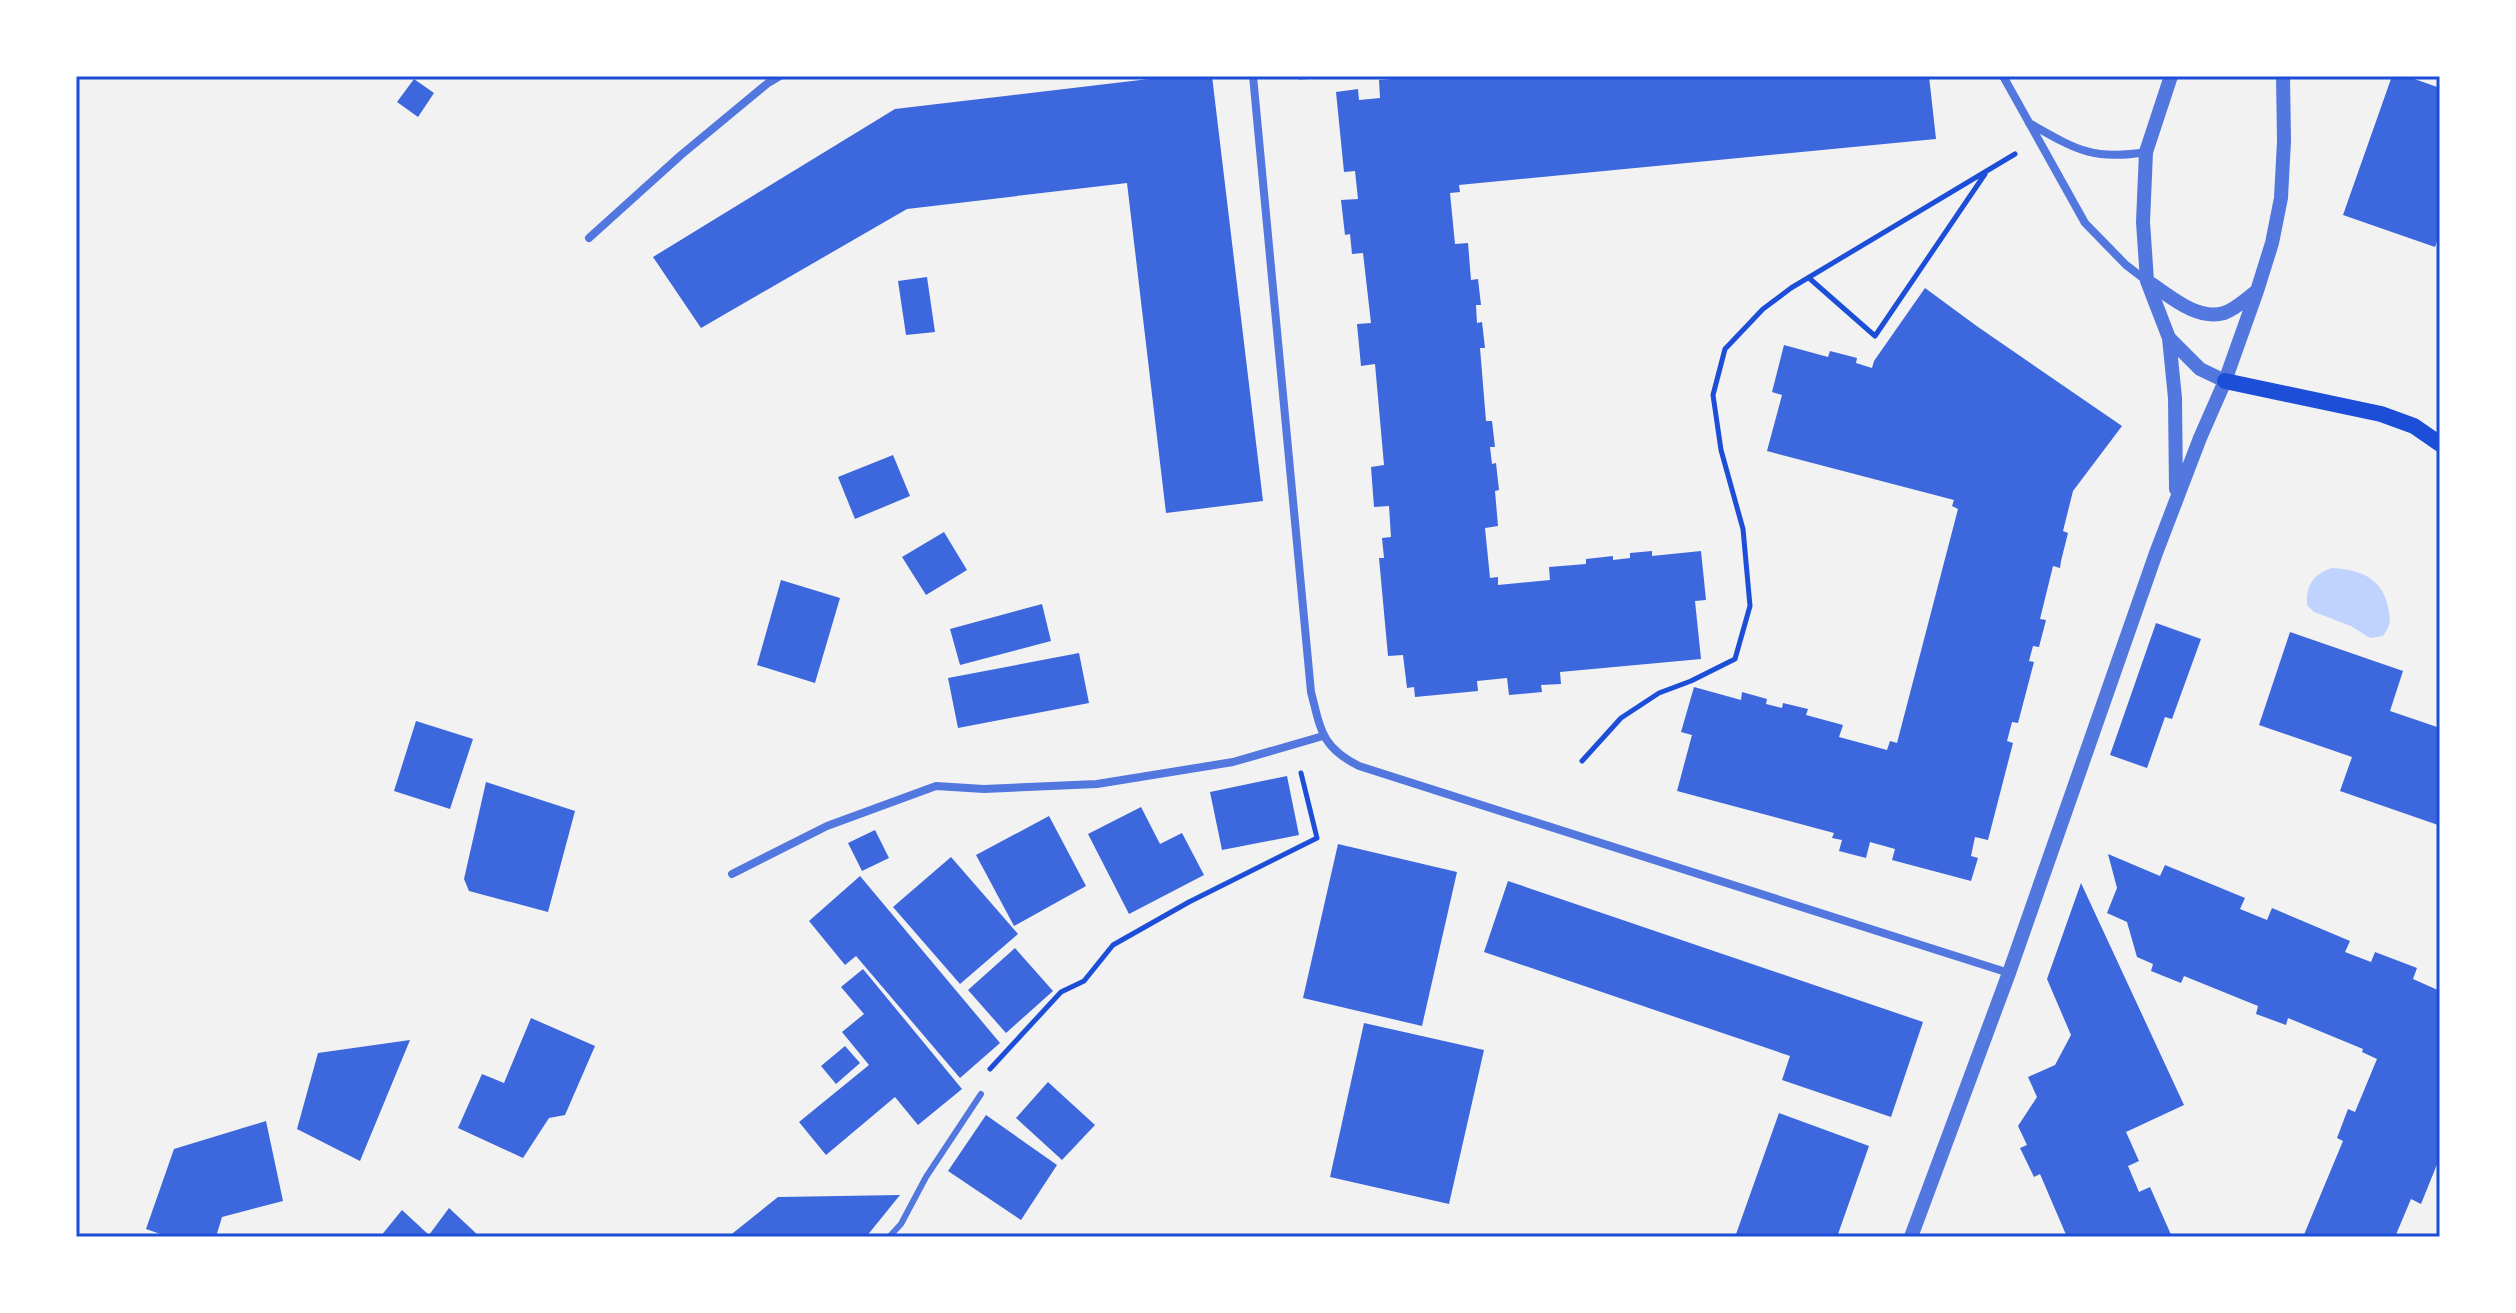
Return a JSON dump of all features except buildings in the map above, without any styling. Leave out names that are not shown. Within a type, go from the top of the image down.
[{"type":"main road","points":[[2225,381],[2381,414],[2414,426],[2440,444]]},
{"type":"street","points":[[589,238],[681,155],[780,76]]},
{"type":"street","points":[[1253,76],[1311,692],[1323,736],[1338,756],[1359,766],[2009,973]]},
{"type":"street","points":[[2003,76],[2085,223],[2126,265],[2183,306],[2208,314],[2226,312],[2257,291]]},
{"type":"street","points":[[2171,76],[2146,152],[2143,222],[2147,281],[2169,338],[2175,398],[2176,501]]},
{"type":"street","points":[[1911,1237],[2009,973],[2176,501],[2225,381],[2257,291],[2272,243],[2281,198],[2283,76]]},
{"type":"street","points":[[2028,123],[2084,151],[2106,156],[2146,152]]},
{"type":"street","points":[[2169,338],[2200,369],[2225,381]]},
{"type":"street","points":[[732,874],[827,826],[936,786],[984,789],[1097,784],[1233,762],[1323,736]]},
{"type":"lane","points":[[889,1237],[901,1224],[926,1177],[981,1094]]},
{"type":"path","points":[[1300,77],[1316,76]]},
{"type":"path","points":[[1582,761],[1621,718],[1659,693],[1735,659],[1750,606],[1743,529],[1721,450],[1713,395],[1725,349],[1763,309],[1809,278],[2015,154]]},
{"type":"path","points":[[1809,278],[1875,336],[1986,172]]},
{"type":"path","points":[[981,1094],[978,1083],[1061,992],[1084,981],[1113,945],[1189,902],[1317,838],[1294,742]]},
{"type":"water","points":[[2332,568],[2362,574],[2377,584],[2390,616],[2383,636],[2370,638],[2351,626],[2314,612],[2307,605],[2312,582]]}]
